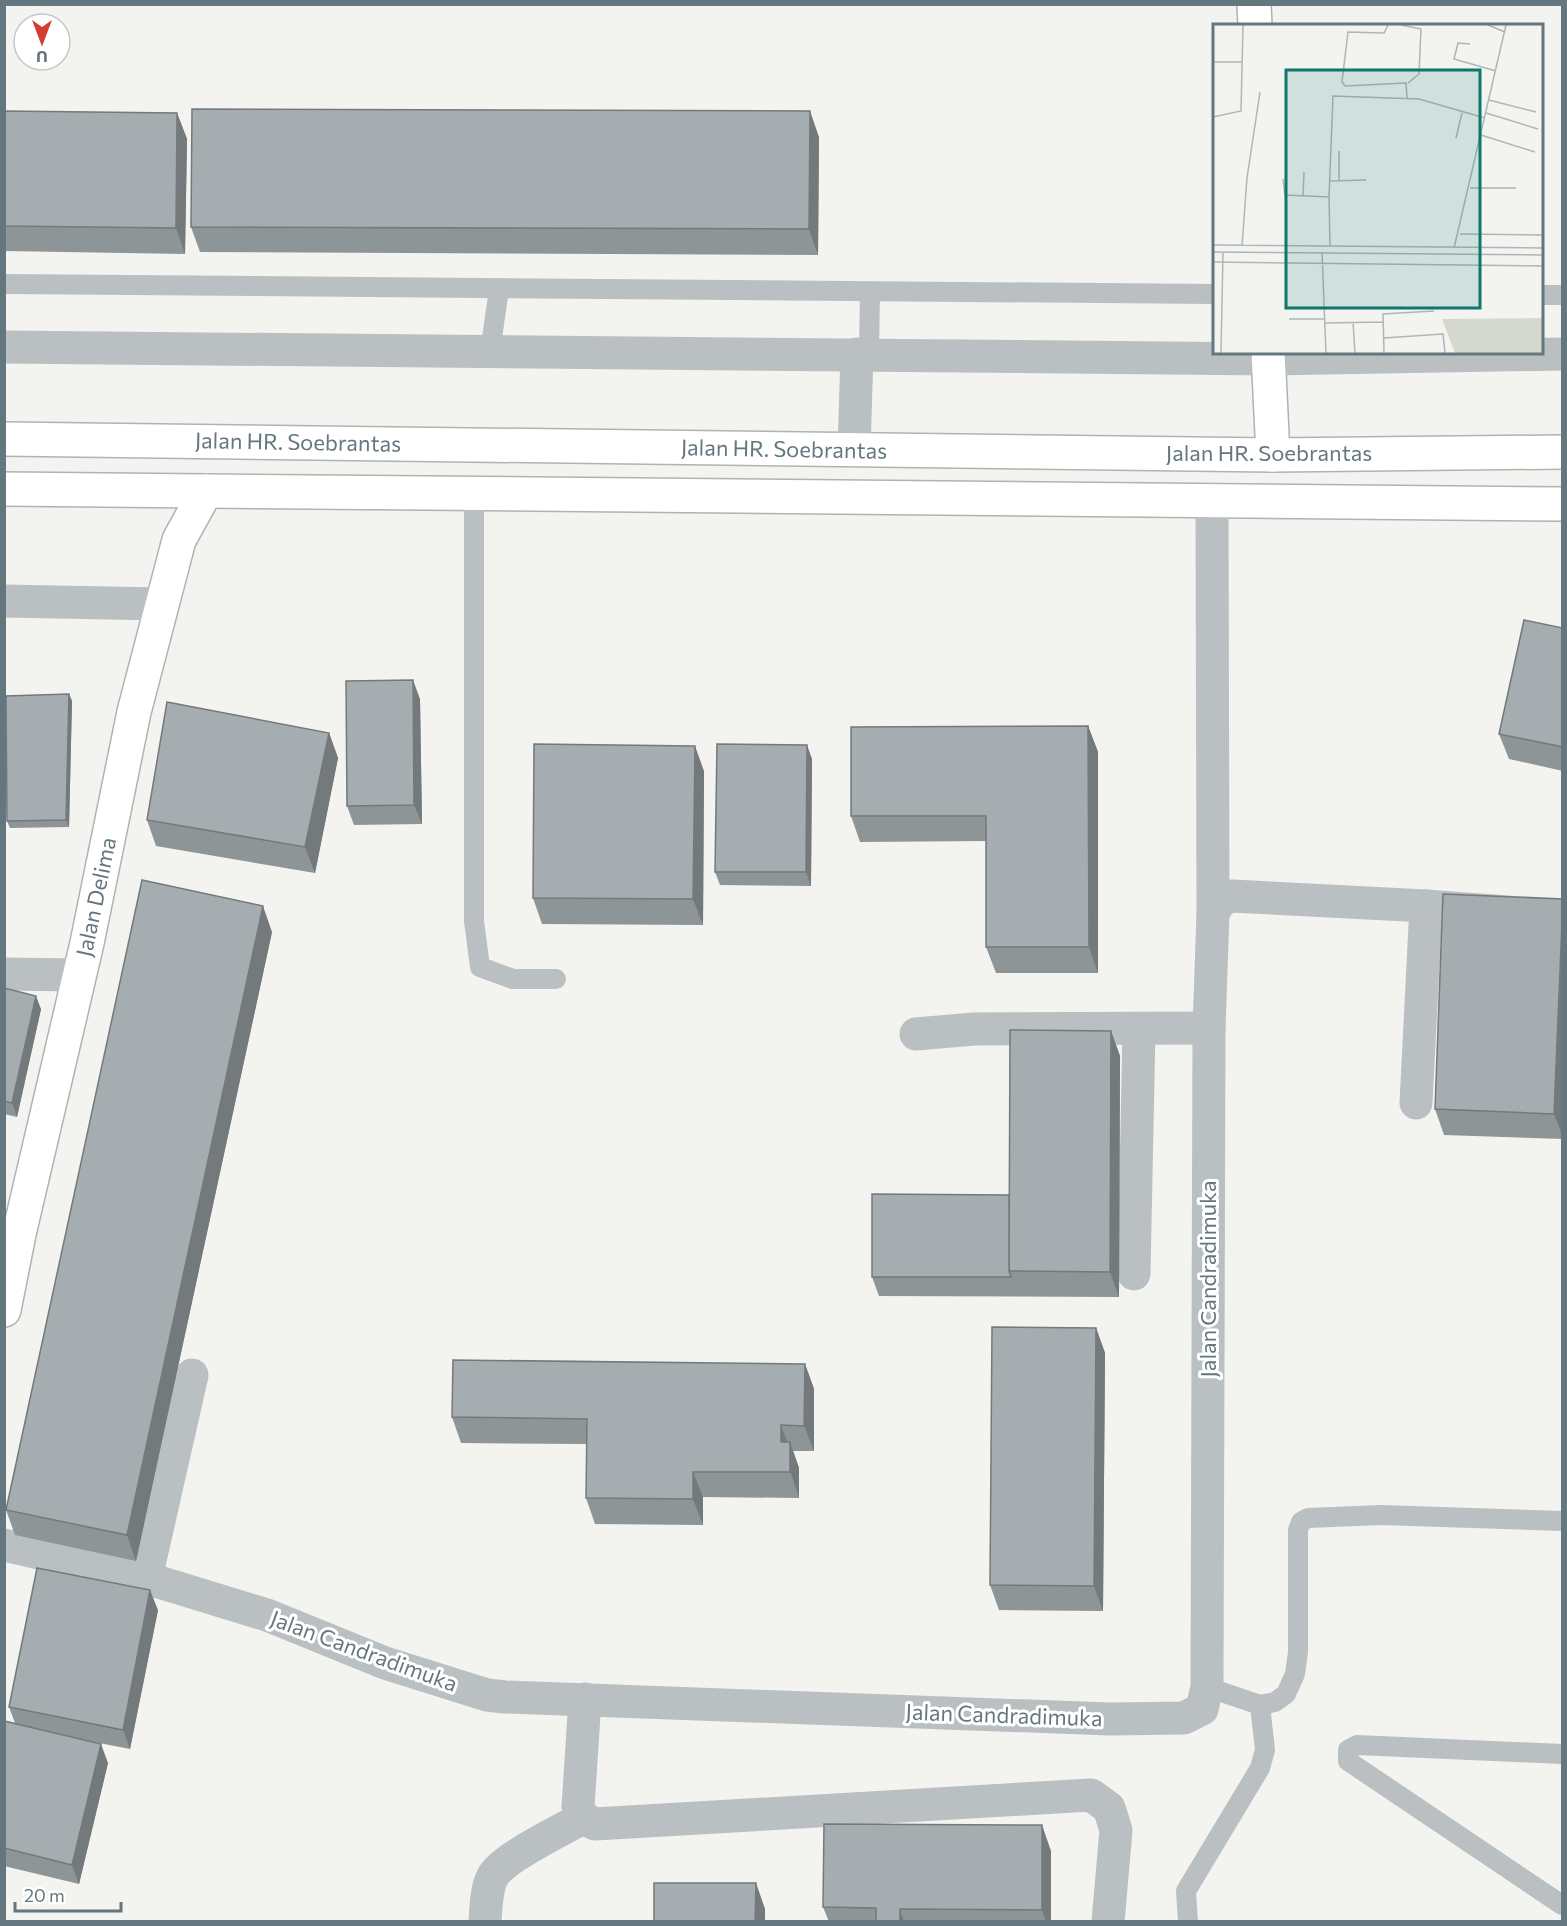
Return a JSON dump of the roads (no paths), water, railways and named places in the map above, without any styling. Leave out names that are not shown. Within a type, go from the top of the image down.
[{"type":"main road","points":[[1254,4],[1255,24]]},
{"type":"main road","points":[[1268,356],[1273,455]]},
{"type":"main road","name":"Jalan HR. Soebrantas","points":[[4,438],[1273,455],[1563,452]]},
{"type":"main road","name":"Jalan HR. Soebrantas","points":[[4,489],[1563,504]]},
{"type":"main road","name":"Jalan Delima","points":[[4,1310],[19,1234],[79,975],[134,712],[179,540],[206,491]]},
{"type":"street","points":[[4,347],[1268,356],[1563,354]]},
{"type":"street","points":[[854,450],[863,354]]},
{"type":"street","name":"Jalan Candradimuka","points":[[4,1545],[146,1578],[267,1615],[385,1663],[487,1695],[1110,1719],[1184,1718],[1202,1709],[1207,1688],[1209,1028],[1223,904],[1212,500]]},
{"type":"street","points":[[4,601],[162,604]]},
{"type":"street","points":[[1223,904],[1426,906],[1563,916]]},
{"type":"street","points":[[1416,1103],[1426,906]]},
{"type":"street","points":[[4,974],[79,975]]},
{"type":"street","points":[[916,1034],[974,1029],[1209,1028]]},
{"type":"street","points":[[1134,1274],[1139,1029]]},
{"type":"street","points":[[146,1578],[192,1375]]},
{"type":"street","points":[[585,1699],[578,1807],[583,1818],[595,1824],[1091,1795],[1109,1808],[1116,1830],[1108,1922]]},
{"type":"street","points":[[485,1922],[487,1895],[493,1876],[504,1864],[583,1818]]},
{"type":"lane","points":[[4,284],[1213,294]]},
{"type":"lane","points":[[490,352],[499,289]]},
{"type":"lane","points":[[863,354],[870,292]]},
{"type":"lane","points":[[1543,295],[1563,295]]},
{"type":"lane","points":[[474,494],[474,921],[480,968],[513,979],[556,979]]},
{"type":"lane","points":[[1207,1688],[1260,1705],[1275,1702],[1286,1694],[1295,1674],[1298,1652],[1298,1530],[1301,1522],[1308,1518],[1381,1515],[1563,1521]]},
{"type":"lane","points":[[1188,1922],[1185,1891],[1260,1768],[1265,1750],[1260,1705]]},
{"type":"lane","points":[[1563,1754],[1357,1745],[1348,1750],[1348,1761],[1563,1905]]}]
